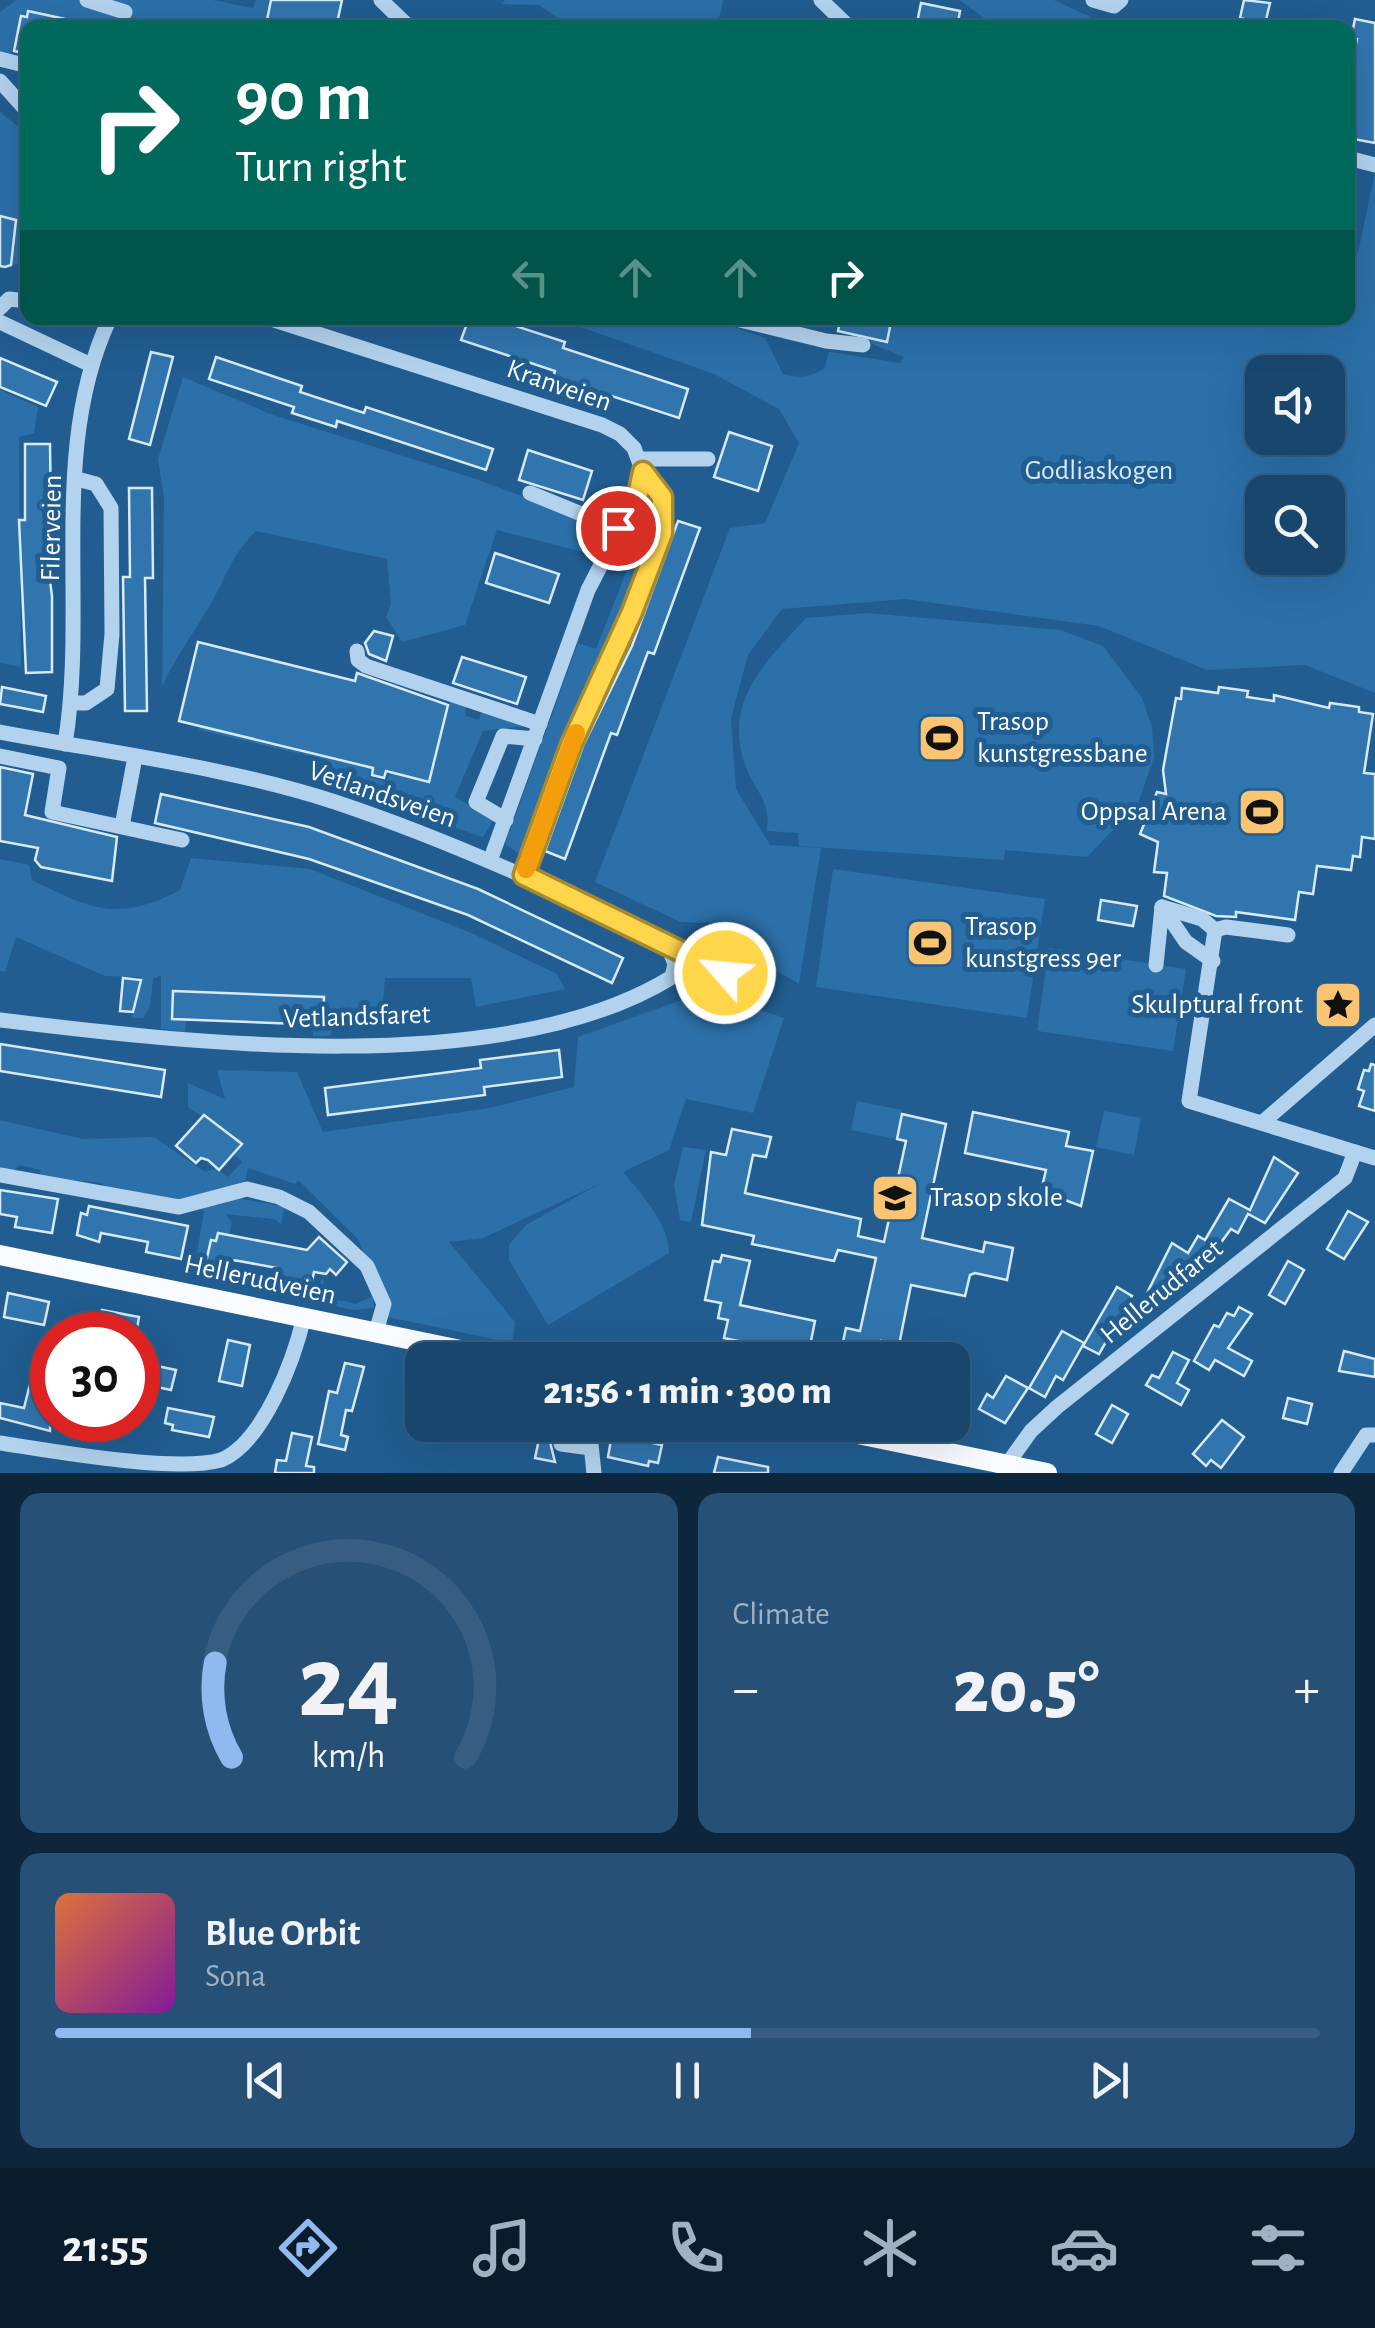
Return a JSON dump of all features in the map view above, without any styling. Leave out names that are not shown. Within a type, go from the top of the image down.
[{"type":"main road","name":"Hellerudveien","points":[[0,1255],[423,1342]]},
{"type":"main road","points":[[887,1442],[1004,1469],[1048,1473]]},
{"type":"street","points":[[87,0],[125,12]]},
{"type":"street","points":[[382,0],[402,20]]},
{"type":"street","points":[[821,0],[842,20]]},
{"type":"street","points":[[1093,0],[1119,8]]},
{"type":"street","points":[[0,80],[20,103]]},
{"type":"street","points":[[0,322],[91,365]]},
{"type":"street","name":"Filerveien","points":[[64,744],[71,703],[82,413],[91,365],[107,325]]},
{"type":"street","name":"Kranveien","points":[[290,325],[602,425],[620,434],[641,466]]},
{"type":"street","points":[[761,325],[826,341],[863,344]]},
{"type":"street","points":[[641,466],[708,459]]},
{"type":"street","points":[[490,861],[588,590],[639,491],[641,466]]},
{"type":"street","points":[[524,875],[571,745],[632,612],[662,533],[662,497],[641,466]]},
{"type":"street","points":[[71,703],[81,705],[103,694],[112,676],[111,508],[96,484],[77,479]]},
{"type":"street","points":[[530,493],[618,528]]},
{"type":"street","points":[[357,651],[366,666],[538,731]]},
{"type":"street","points":[[506,820],[476,802],[503,736],[538,731]]},
{"type":"street","name":"Vetlandsveien","points":[[0,732],[135,757],[333,802],[524,875],[725,973]]},
{"type":"street","points":[[0,756],[59,768],[52,812],[182,840]]},
{"type":"street","points":[[122,826],[135,757]]},
{"type":"street","points":[[1162,907],[1202,920],[1215,930]]},
{"type":"street","points":[[1162,907],[1186,942],[1213,961]]},
{"type":"street","points":[[1156,965],[1162,907]]},
{"type":"street","points":[[1215,930],[1226,926],[1288,935]]},
{"type":"street","points":[[1215,930],[1189,1101],[1375,1158]]},
{"type":"street","name":"Vetlandsfaret","points":[[0,1020],[234,1044],[361,1044],[461,1038],[572,1020],[649,991],[672,977],[675,964],[667,944]]},
{"type":"street","points":[[1264,1122],[1375,1024]]},
{"type":"street","name":"Hellerudfaret","points":[[1004,1469],[1049,1414],[1345,1178],[1355,1152]]},
{"type":"street","points":[[0,1175],[179,1207],[247,1190],[279,1198],[309,1212],[367,1266],[384,1304],[376,1332]]},
{"type":"street","points":[[0,1443],[178,1466],[220,1461],[242,1446],[271,1404],[295,1354],[304,1317]]},
{"type":"street","points":[[1340,1473],[1366,1434],[1375,1435]]},
{"type":"street","points":[[587,1472],[590,1442]]},
{"type":"street","points":[[561,1444],[591,1448]]},
{"type":"green space","points":[[17,0],[213,0],[253,8],[256,0],[269,0],[266,20],[65,20],[26,12],[11,54],[0,56],[0,12]]},
{"type":"green space","points":[[505,0],[723,1],[719,20],[560,20],[539,5],[502,4]]},
{"type":"green space","points":[[959,0],[1054,0],[1097,20],[987,20]]},
{"type":"green space","points":[[0,112],[20,128],[20,264],[11,265],[15,246],[0,216]]},
{"type":"green space","name":"Godliaskogen","points":[[1375,173],[1375,693],[1305,665],[1207,670],[1099,626],[906,599],[782,609],[748,655],[731,718],[736,789],[770,845],[821,848],[799,984],[765,964],[738,924],[681,922],[595,882],[730,528],[765,523],[799,443],[779,409],[714,374],[575,325],[729,325],[765,338],[783,374],[804,376],[824,369],[829,352],[900,363],[904,357],[865,341],[866,337],[887,342],[890,325],[1355,325],[1355,253]]},
{"type":"green space","points":[[183,377],[273,415],[473,478],[597,524],[583,552],[497,530],[465,625],[402,642],[386,617],[391,604],[387,559],[256,531],[235,558],[162,687],[164,498],[158,459]]},
{"type":"green space","points":[[0,390],[38,407],[34,433],[19,437],[21,667],[0,663]]},
{"type":"green space","points":[[648,488],[654,492],[658,521],[647,558],[617,544]]},
{"type":"green space","points":[[617,547],[646,563],[640,562],[637,571],[641,574],[596,678],[590,676],[586,685],[591,688],[551,785],[546,784],[549,790],[522,856],[505,844],[578,643],[596,649],[632,557],[616,550]]},
{"type":"green space","points":[[868,613],[1061,630],[1103,646],[1142,698],[1152,727],[1154,757],[1138,804],[1087,857],[1005,850],[1004,860],[799,846],[798,833],[767,831],[765,803],[746,767],[740,744],[743,703],[763,667],[806,618]]},
{"type":"green space","points":[[451,699],[465,703],[466,716],[479,720],[481,713],[508,716],[526,726],[483,731],[455,797],[494,819],[483,837],[322,782],[327,760],[199,730],[200,726],[370,767],[369,777],[386,782],[390,772],[429,782]]},
{"type":"green space","points":[[191,858],[310,869],[469,932],[557,974],[565,989],[476,1007],[471,978],[385,978],[382,1016],[336,1021],[330,1036],[313,1036],[313,1024],[323,1024],[324,997],[174,991],[172,1018],[186,1019],[185,1032],[161,1029],[161,975],[153,979],[150,1006],[143,1018],[132,1018],[141,977],[105,976],[16,937],[5,972],[0,971],[0,859],[29,865],[32,880],[71,898],[88,905],[121,909],[180,890]]},
{"type":"green space","name":"Trasop kunstgress 9er","points":[[833,869],[1045,899],[1027,1018],[816,987]]},
{"type":"green space","points":[[1049,948],[1186,969],[1173,1051],[1037,1031]]},
{"type":"green space","points":[[704,992],[784,1018],[753,1113],[686,1099],[669,1150],[623,1172],[659,1220],[669,1253],[548,1325],[509,1260],[509,1245],[526,1225],[599,1184],[483,1238],[449,1242],[515,1322],[512,1342],[388,1317],[358,1239],[298,1180],[295,1184],[248,1168],[245,1181],[222,1195],[285,1207],[281,1224],[274,1219],[225,1214],[232,1222],[229,1235],[219,1232],[217,1241],[211,1240],[218,1267],[315,1287],[323,1279],[326,1297],[356,1304],[373,1296],[374,1308],[354,1310],[193,1277],[204,1211],[163,1196],[104,1189],[103,1183],[39,1177],[41,1170],[19,1165],[12,1173],[0,1170],[0,1120],[83,1139],[154,1137],[205,1172],[217,1168],[228,1177],[242,1162],[233,1154],[242,1144],[188,1107],[188,1083],[225,1099],[217,1070],[297,1072],[323,1132],[490,1108],[574,1087],[578,1037]]},
{"type":"green space","points":[[857,1101],[902,1110],[895,1139],[851,1130]]},
{"type":"green space","points":[[1104,1111],[1141,1118],[1134,1155],[1096,1147]]},
{"type":"green space","points":[[683,1147],[706,1150],[691,1222],[680,1220],[674,1185]]},
{"type":"building","points":[[271,0],[342,0],[338,20],[267,20]]},
{"type":"building","points":[[1244,0],[1270,3],[1266,20],[1240,18]]},
{"type":"building","points":[[921,3],[960,11],[958,20],[918,20]]},
{"type":"building","points":[[28,11],[70,20],[20,20],[21,16],[27,17]]},
{"type":"building","points":[[1355,20],[1375,23],[1375,143],[1355,139]]},
{"type":"building","points":[[20,21],[20,52],[14,51]]},
{"type":"building","points":[[0,216],[16,220],[11,265],[5,267],[0,266]]},
{"type":"building","points":[[466,325],[513,325],[565,342],[563,348],[688,389],[679,418],[553,377],[555,371],[461,340]]},
{"type":"building","points":[[839,325],[890,325],[887,342],[838,331]]},
{"type":"building","points":[[151,352],[173,357],[150,445],[129,439]]},
{"type":"building","points":[[216,357],[302,386],[300,392],[364,413],[366,407],[493,449],[486,470],[337,421],[336,427],[292,413],[294,407],[209,379]]},
{"type":"building","points":[[0,358],[57,382],[46,406],[0,387]]},
{"type":"building","points":[[729,432],[772,446],[758,491],[714,477]]},
{"type":"building","points":[[25,444],[50,444],[51,520],[45,574],[49,573],[52,596],[52,672],[26,673],[19,520],[25,520]]},
{"type":"building","points":[[528,450],[592,471],[583,500],[519,480]]},
{"type":"building","points":[[129,488],[152,488],[153,578],[145,578],[147,711],[125,711],[123,577],[130,577]]},
{"type":"building","points":[[678,521],[700,528],[654,654],[648,652],[617,735],[611,733],[565,859],[545,851],[583,746],[632,646]]},
{"type":"building","points":[[495,553],[559,574],[549,603],[486,583]]},
{"type":"building","points":[[374,631],[393,636],[386,661],[369,654],[365,643]]},
{"type":"building","points":[[198,642],[355,681],[357,673],[448,705],[429,782],[386,771],[384,778],[372,775],[373,768],[179,721]]},
{"type":"building","points":[[462,657],[526,677],[517,704],[453,683]]},
{"type":"building","points":[[2,687],[46,696],[43,712],[0,704]]},
{"type":"building","name":"Oppsal Arena","points":[[1219,687],[1248,691],[1247,697],[1274,701],[1274,695],[1329,708],[1330,703],[1359,707],[1359,712],[1373,714],[1364,773],[1375,774],[1375,839],[1362,837],[1360,857],[1353,856],[1351,870],[1317,866],[1313,894],[1299,892],[1295,920],[1236,912],[1236,917],[1216,916],[1164,896],[1167,873],[1154,872],[1158,842],[1140,834],[1157,792],[1166,794],[1163,770],[1176,698],[1181,699],[1182,688],[1218,693]]},
{"type":"building","points":[[0,767],[33,774],[25,815],[117,837],[112,881],[41,867],[35,860],[38,848],[0,841]]},
{"type":"building","points":[[161,794],[309,827],[478,889],[623,958],[612,983],[468,915],[309,859],[155,823]]},
{"type":"building","points":[[1101,900],[1137,906],[1133,926],[1098,920]]},
{"type":"building","points":[[123,978],[141,980],[133,1012],[120,1011]]},
{"type":"building","points":[[173,991],[324,997],[323,1025],[172,1019]]},
{"type":"building","points":[[0,1044],[165,1070],[161,1097],[0,1071]]},
{"type":"building","points":[[559,1050],[562,1077],[484,1087],[485,1095],[328,1115],[325,1088],[481,1068],[480,1060]]},
{"type":"building","points":[[1371,1064],[1375,1065],[1375,1111],[1359,1106],[1364,1091],[1358,1089],[1364,1070],[1369,1071]]},
{"type":"building","points":[[973,1112],[1069,1132],[1066,1146],[1093,1151],[1081,1206],[1041,1191],[1046,1170],[965,1153]]},
{"type":"building","points":[[902,1114],[946,1124],[922,1238],[983,1252],[985,1242],[1013,1248],[1007,1280],[975,1273],[970,1275],[965,1296],[911,1285],[900,1342],[843,1342],[846,1328],[860,1331],[876,1258],[838,1250],[834,1261],[752,1244],[754,1236],[702,1225],[711,1152],[726,1155],[732,1129],[771,1137],[766,1157],[753,1155],[745,1193],[861,1219],[858,1236],[884,1242],[906,1141],[897,1139]]},
{"type":"building","points":[[204,1115],[242,1144],[219,1170],[208,1160],[201,1158],[196,1163],[176,1146]]},
{"type":"building","points":[[1274,1157],[1298,1173],[1265,1223],[1248,1214],[1238,1233],[1231,1229],[1202,1268],[1190,1261],[1169,1296],[1163,1293],[1155,1306],[1144,1299],[1172,1243],[1188,1253],[1198,1236],[1205,1240],[1229,1199],[1250,1210]]},
{"type":"building","points":[[0,1190],[58,1199],[52,1233],[15,1227],[17,1217],[0,1214]]},
{"type":"building","points":[[89,1206],[188,1226],[181,1259],[146,1252],[148,1242],[101,1233],[99,1242],[77,1235],[81,1213],[87,1215]]},
{"type":"building","points":[[1348,1211],[1368,1222],[1344,1259],[1327,1249]]},
{"type":"building","points":[[218,1233],[307,1250],[319,1237],[347,1262],[336,1275],[330,1269],[326,1274],[314,1272],[311,1286],[275,1278],[277,1268],[231,1260],[229,1269],[217,1267],[206,1262],[211,1240],[216,1241]]},
{"type":"building","points":[[722,1255],[750,1261],[740,1305],[815,1321],[811,1342],[743,1342],[724,1338],[728,1320],[718,1318],[721,1303],[705,1300],[713,1261],[720,1262]]},
{"type":"building","points":[[1288,1261],[1304,1270],[1285,1304],[1269,1295]]},
{"type":"building","points":[[1117,1287],[1132,1296],[1099,1354],[1083,1346]]},
{"type":"building","points":[[8,1293],[49,1302],[47,1312],[30,1312],[30,1322],[4,1317]]},
{"type":"building","points":[[1239,1307],[1252,1314],[1228,1348],[1252,1361],[1244,1376],[1215,1360],[1209,1370],[1194,1361],[1214,1325],[1219,1327],[1227,1313],[1234,1316]]},
{"type":"building","points":[[1062,1331],[1084,1343],[1063,1380],[1056,1376],[1045,1397],[1029,1388]]},
{"type":"building","points":[[228,1340],[250,1345],[242,1386],[219,1381]]},
{"type":"building","points":[[1344,1351],[1375,1359],[1375,1377],[1339,1371]]},
{"type":"building","points":[[1173,1352],[1189,1360],[1177,1383],[1189,1390],[1181,1405],[1146,1385],[1152,1375],[1159,1378]]},
{"type":"building","points":[[345,1363],[364,1367],[352,1411],[346,1410],[341,1435],[348,1437],[345,1450],[318,1444],[329,1391],[337,1393]]},
{"type":"building","points":[[160,1367],[176,1370],[171,1390],[160,1388]]},
{"type":"building","points":[[1006,1376],[1028,1388],[1005,1423],[979,1409],[987,1394],[993,1398]]},
{"type":"building","points":[[30,1384],[30,1426],[0,1418],[0,1403],[24,1408]]},
{"type":"building","points":[[1288,1398],[1312,1404],[1307,1424],[1283,1418]]},
{"type":"building","points":[[1112,1405],[1128,1414],[1112,1443],[1096,1434]]},
{"type":"building","points":[[168,1408],[214,1417],[209,1437],[172,1430],[173,1425],[165,1423]]},
{"type":"building","points":[[1222,1420],[1244,1437],[1221,1468],[1211,1460],[1206,1466],[1193,1454]]},
{"type":"building","points":[[292,1433],[312,1437],[306,1466],[314,1467],[314,1473],[275,1473],[277,1460],[286,1461]]},
{"type":"building","points":[[538,1442],[550,1442],[555,1462],[535,1458]]},
{"type":"building","points":[[611,1442],[662,1445],[658,1463],[649,1461],[648,1466],[608,1457]]},
{"type":"building","points":[[718,1457],[768,1467],[768,1473],[714,1473]]},
{"type":"slow traffic","points":[[526,869],[576,733]]},
{"type":"place","name":"Trasop kunstgressbane","points":[[942,738]]},
{"type":"place","name":"Oppsal Arena","points":[[1262,812]]},
{"type":"place","name":"Trasop kunstgress 9er","points":[[930,943]]},
{"type":"place","name":"Skulptural front","points":[[1338,1005]]},
{"type":"place","name":"Trasop skole","points":[[895,1198]]},
{"type":"route","points":[[618,528],[639,491],[643,472],[662,497],[662,533],[612,659],[571,745],[524,875],[725,973]]}]
